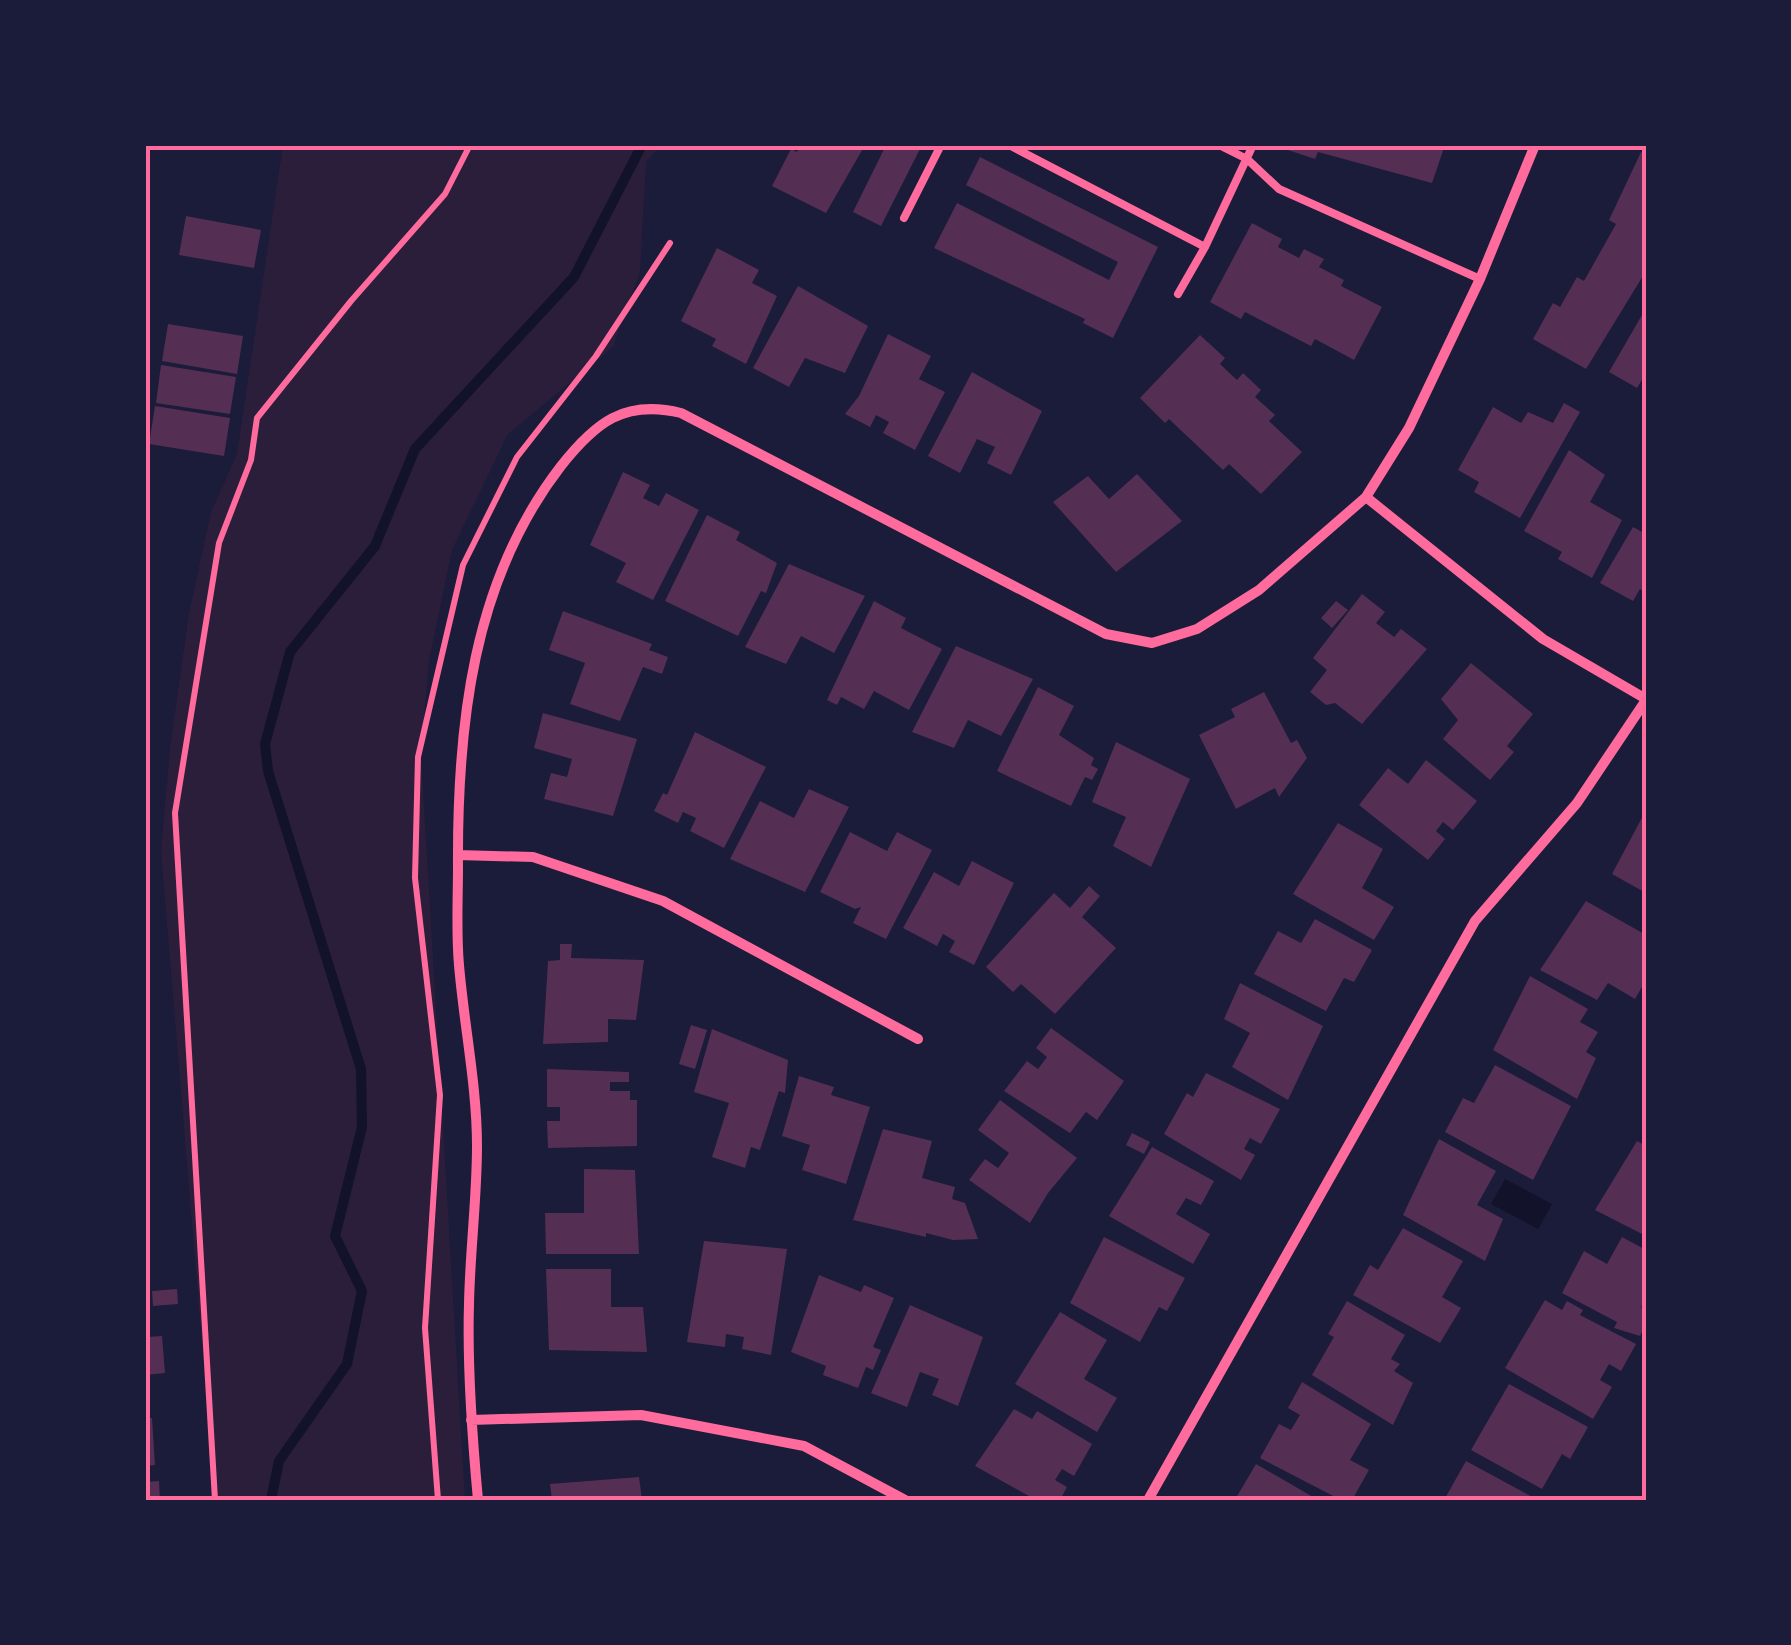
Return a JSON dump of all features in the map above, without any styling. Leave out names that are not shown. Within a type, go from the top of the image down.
[{"type":"street","points":[[478,1500],[471,1420],[469,1306],[477,1143],[458,960],[460,747],[479,631],[509,556],[546,486],[588,432],[608,416],[632,408],[657,407],[681,413],[1106,634],[1152,644],[1198,629],[1259,590],[1366,497],[1408,428],[1480,279],[1535,145]]},
{"type":"street","points":[[1148,1500],[1475,921],[1577,803],[1646,699],[1543,639],[1366,497]]},
{"type":"street","points":[[458,855],[532,856],[663,901],[918,1039]]},
{"type":"street","points":[[471,1420],[642,1415],[804,1446],[904,1500]]},
{"type":"lane","points":[[904,218],[941,145]]},
{"type":"lane","points":[[1009,145],[1205,247]]},
{"type":"lane","points":[[1219,145],[1247,160],[1280,189],[1480,279]]},
{"type":"lane","points":[[1178,294],[1253,145]]},
{"type":"path","points":[[215,1500],[175,813],[218,543],[251,460],[258,418],[351,300],[445,194],[470,145]]},
{"type":"shaded area","points":[[283,145],[661,145],[646,162],[640,272],[613,347],[508,434],[452,550],[429,661],[421,755],[465,1500],[215,1500],[161,851],[170,748],[189,613],[211,512],[237,454]]},
{"type":"shaded area","points":[[1505,1179],[1552,1204],[1538,1229],[1491,1204]]},
{"type":"building","points":[[800,145],[865,145],[826,213],[772,186],[791,149],[797,152]]},
{"type":"building","points":[[886,145],[922,145],[881,226],[853,212]]},
{"type":"building","points":[[1445,145],[1432,183],[1318,152],[1315,159],[1282,148]]},
{"type":"building","points":[[1641,152],[1646,154],[1646,271],[1586,369],[1533,339],[1553,303],[1560,307],[1577,277],[1584,281],[1616,224],[1609,220]]},
{"type":"building","points":[[980,157],[1158,247],[1113,338],[1083,323],[1085,319],[934,248],[957,203],[1109,280],[1118,262],[966,185]]},
{"type":"building","points":[[186,216],[261,230],[254,268],[179,255]]},
{"type":"building","points":[[1252,223],[1282,239],[1278,247],[1299,258],[1304,249],[1324,259],[1319,267],[1344,280],[1341,286],[1382,307],[1354,360],[1315,339],[1311,346],[1245,312],[1241,319],[1210,302]]},
{"type":"building","points":[[717,248],[759,270],[752,283],[777,296],[746,364],[712,346],[716,339],[681,321]]},
{"type":"building","points":[[798,286],[868,326],[845,373],[805,358],[789,387],[753,368]]},
{"type":"building","points":[[1646,308],[1646,373],[1637,388],[1609,372]]},
{"type":"building","points":[[168,324],[243,336],[237,374],[162,361]]},
{"type":"building","points":[[888,334],[931,356],[919,379],[945,392],[915,450],[883,433],[889,422],[876,415],[870,427],[845,414],[859,396]]},
{"type":"building","points":[[1200,335],[1225,358],[1220,364],[1237,380],[1243,373],[1261,390],[1255,397],[1275,415],[1269,421],[1302,452],[1261,494],[1229,464],[1223,470],[1169,419],[1165,423],[1140,398]]},
{"type":"building","points":[[161,365],[236,377],[230,414],[156,403]]},
{"type":"building","points":[[972,372],[1042,411],[1011,475],[987,463],[995,447],[977,439],[960,473],[928,456]]},
{"type":"building","points":[[1564,403],[1580,412],[1520,518],[1474,492],[1479,482],[1458,470],[1493,407],[1521,423],[1528,412],[1553,423]]},
{"type":"building","points":[[155,406],[230,418],[224,456],[149,444]]},
{"type":"building","points":[[1569,450],[1605,475],[1590,502],[1622,520],[1592,578],[1558,559],[1562,552],[1524,531]]},
{"type":"building","points":[[623,472],[650,485],[643,498],[659,506],[666,493],[699,510],[653,600],[616,582],[626,563],[590,545]]},
{"type":"building","points":[[1137,474],[1182,521],[1116,572],[1053,502],[1088,476],[1109,499]]},
{"type":"building","points":[[707,515],[740,532],[736,540],[777,563],[766,593],[761,591],[738,636],[665,601]]},
{"type":"building","points":[[1633,527],[1646,534],[1646,593],[1640,589],[1633,601],[1600,583]]},
{"type":"building","points":[[789,564],[865,596],[834,653],[801,636],[786,664],[745,647]]},
{"type":"building","points":[[1362,594],[1385,612],[1376,623],[1394,637],[1401,629],[1427,649],[1362,724],[1335,703],[1326,705],[1310,692],[1327,670],[1313,658]]},
{"type":"building","points":[[874,601],[906,618],[901,628],[942,649],[909,710],[874,691],[864,709],[841,697],[837,705],[827,700]]},
{"type":"building","points":[[1336,601],[1348,610],[1332,628],[1321,618]]},
{"type":"building","points":[[563,611],[652,644],[649,650],[668,657],[662,674],[643,667],[620,721],[570,704],[585,663],[549,650]]},
{"type":"building","points":[[956,646],[1033,679],[1001,736],[968,720],[954,748],[912,732]]},
{"type":"building","points":[[1471,663],[1533,714],[1507,746],[1514,752],[1490,780],[1443,739],[1458,720],[1441,699]]},
{"type":"building","points":[[1038,687],[1074,706],[1059,735],[1094,758],[1091,765],[1098,769],[1092,780],[1085,777],[1071,806],[997,771]]},
{"type":"building","points":[[1264,692],[1291,743],[1297,740],[1307,758],[1279,797],[1275,788],[1236,809],[1199,735],[1235,717],[1231,709]]},
{"type":"building","points":[[543,713],[637,739],[613,816],[544,799],[551,773],[567,777],[572,759],[534,748]]},
{"type":"building","points":[[695,732],[766,767],[724,848],[690,831],[696,818],[683,812],[678,823],[654,811],[663,793],[667,795]]},
{"type":"building","points":[[1116,742],[1190,779],[1151,867],[1113,846],[1126,817],[1092,802]]},
{"type":"building","points":[[1426,760],[1477,801],[1453,830],[1443,822],[1436,831],[1445,839],[1428,860],[1359,805],[1388,768],[1408,784]]},
{"type":"building","points":[[809,789],[849,807],[805,892],[730,859],[760,801],[794,818]]},
{"type":"building","points":[[1646,810],[1646,893],[1612,874]]},
{"type":"building","points":[[1338,823],[1383,849],[1362,888],[1394,907],[1374,940],[1293,894]]},
{"type":"building","points":[[850,832],[887,851],[897,832],[932,850],[886,939],[853,923],[861,907],[855,909],[820,892]]},
{"type":"building","points":[[972,861],[1014,883],[974,965],[949,952],[955,941],[943,934],[937,946],[903,928],[934,872],[959,886]]},
{"type":"building","points":[[1089,886],[1100,896],[1082,917],[1116,948],[1055,1014],[1021,984],[1013,992],[986,967],[1054,893],[1070,908]]},
{"type":"building","points":[[1586,901],[1646,935],[1646,980],[1635,999],[1608,983],[1597,1000],[1540,970]]},
{"type":"building","points":[[1315,919],[1372,950],[1354,982],[1344,978],[1326,1011],[1254,974],[1278,931],[1301,943]]},
{"type":"building","points":[[560,944],[572,944],[571,958],[644,960],[636,1020],[608,1019],[608,1042],[543,1044],[548,961],[560,960]]},
{"type":"building","points":[[1530,976],[1588,1009],[1580,1022],[1598,1032],[1586,1052],[1596,1058],[1577,1099],[1493,1050]]},
{"type":"building","points":[[1240,983],[1323,1026],[1288,1100],[1232,1067],[1250,1033],[1224,1019]]},
{"type":"building","points":[[691,1025],[707,1030],[695,1069],[679,1064]]},
{"type":"building","points":[[1051,1028],[1124,1081],[1097,1120],[1086,1112],[1070,1133],[1004,1091],[1027,1061],[1038,1069],[1047,1057],[1036,1048]]},
{"type":"building","points":[[712,1029],[788,1060],[785,1093],[779,1091],[760,1150],[751,1147],[745,1168],[712,1157],[729,1103],[694,1092]]},
{"type":"building","points":[[1495,1065],[1571,1106],[1533,1180],[1445,1132],[1463,1098],[1474,1103]]},
{"type":"building","points":[[547,1069],[629,1072],[629,1082],[610,1082],[610,1091],[630,1091],[630,1100],[637,1100],[637,1146],[548,1148],[547,1121],[560,1121],[560,1107],[547,1107]]},
{"type":"building","points":[[1206,1073],[1280,1109],[1261,1144],[1250,1138],[1244,1149],[1255,1155],[1241,1180],[1164,1134],[1187,1093],[1193,1097]]},
{"type":"building","points":[[799,1076],[834,1087],[831,1095],[870,1107],[846,1184],[802,1170],[810,1145],[782,1136]]},
{"type":"building","points":[[1000,1100],[1077,1158],[1030,1223],[969,1180],[985,1159],[998,1168],[1009,1153],[978,1130]]},
{"type":"building","points":[[883,1129],[932,1141],[922,1178],[955,1187],[952,1199],[965,1203],[978,1239],[953,1240],[926,1233],[926,1237],[853,1220]]},
{"type":"building","points":[[1132,1133],[1150,1142],[1144,1154],[1126,1145]]},
{"type":"building","points":[[1439,1139],[1496,1171],[1477,1205],[1503,1219],[1485,1261],[1403,1215]]},
{"type":"building","points":[[1637,1141],[1646,1146],[1646,1236],[1595,1210]]},
{"type":"building","points":[[1152,1147],[1214,1181],[1201,1205],[1186,1198],[1176,1214],[1210,1234],[1193,1264],[1109,1216]]},
{"type":"building","points":[[584,1169],[635,1170],[639,1254],[546,1254],[545,1213],[584,1213]]},
{"type":"building","points":[[1403,1228],[1463,1261],[1442,1297],[1461,1308],[1440,1343],[1353,1295],[1370,1265],[1378,1270]]},
{"type":"building","points":[[1104,1237],[1185,1278],[1167,1311],[1159,1307],[1140,1342],[1070,1303]]},
{"type":"building","points":[[1622,1237],[1646,1250],[1646,1298],[1641,1307],[1646,1310],[1646,1324],[1640,1336],[1614,1328],[1617,1322],[1562,1293],[1584,1251],[1607,1264]]},
{"type":"building","points":[[704,1241],[787,1249],[771,1355],[742,1349],[744,1337],[726,1334],[725,1347],[687,1342]]},
{"type":"building","points":[[546,1269],[611,1269],[611,1307],[643,1307],[647,1352],[549,1350]]},
{"type":"building","points":[[819,1275],[861,1292],[864,1285],[894,1298],[873,1347],[881,1350],[873,1370],[866,1367],[858,1388],[823,1375],[826,1366],[791,1352]]},
{"type":"building","points":[[177,1289],[178,1304],[153,1306],[152,1291]]},
{"type":"building","points":[[1545,1300],[1562,1310],[1567,1301],[1583,1310],[1580,1315],[1636,1344],[1621,1371],[1609,1364],[1600,1380],[1612,1387],[1593,1419],[1505,1368]]},
{"type":"building","points":[[1347,1301],[1405,1335],[1391,1359],[1400,1364],[1394,1371],[1413,1383],[1393,1425],[1312,1375],[1334,1337],[1328,1334]]},
{"type":"building","points":[[910,1305],[983,1337],[958,1406],[932,1395],[939,1379],[920,1372],[907,1407],[871,1393]]},
{"type":"building","points":[[1060,1312],[1107,1340],[1084,1379],[1117,1398],[1097,1432],[1015,1384]]},
{"type":"building","points":[[145,1329],[148,1337],[162,1336],[165,1373],[145,1375]]},
{"type":"building","points":[[1302,1382],[1371,1424],[1350,1460],[1369,1470],[1352,1500],[1341,1500],[1260,1458],[1279,1424],[1291,1430],[1300,1415],[1288,1408]]},
{"type":"building","points":[[1509,1384],[1588,1427],[1570,1459],[1562,1454],[1542,1489],[1471,1450]]},
{"type":"building","points":[[1014,1409],[1032,1419],[1037,1411],[1092,1444],[1074,1476],[1062,1469],[1055,1480],[1067,1487],[1060,1500],[1036,1500],[975,1466]]},
{"type":"building","points":[[145,1418],[152,1418],[155,1465],[145,1466]]},
{"type":"building","points":[[1466,1461],[1538,1500],[1444,1500]]},
{"type":"building","points":[[1256,1464],[1313,1497],[1312,1500],[1236,1498]]},
{"type":"building","points":[[639,1477],[642,1500],[552,1500],[550,1484]]},
{"type":"building","points":[[159,1481],[160,1500],[145,1500],[145,1482]]},
{"type":"waterway","points":[[271,1500],[279,1461],[347,1364],[362,1291],[335,1236],[362,1127],[361,1069],[268,771],[265,744],[290,652],[375,546],[415,449],[574,277],[642,145]]}]
